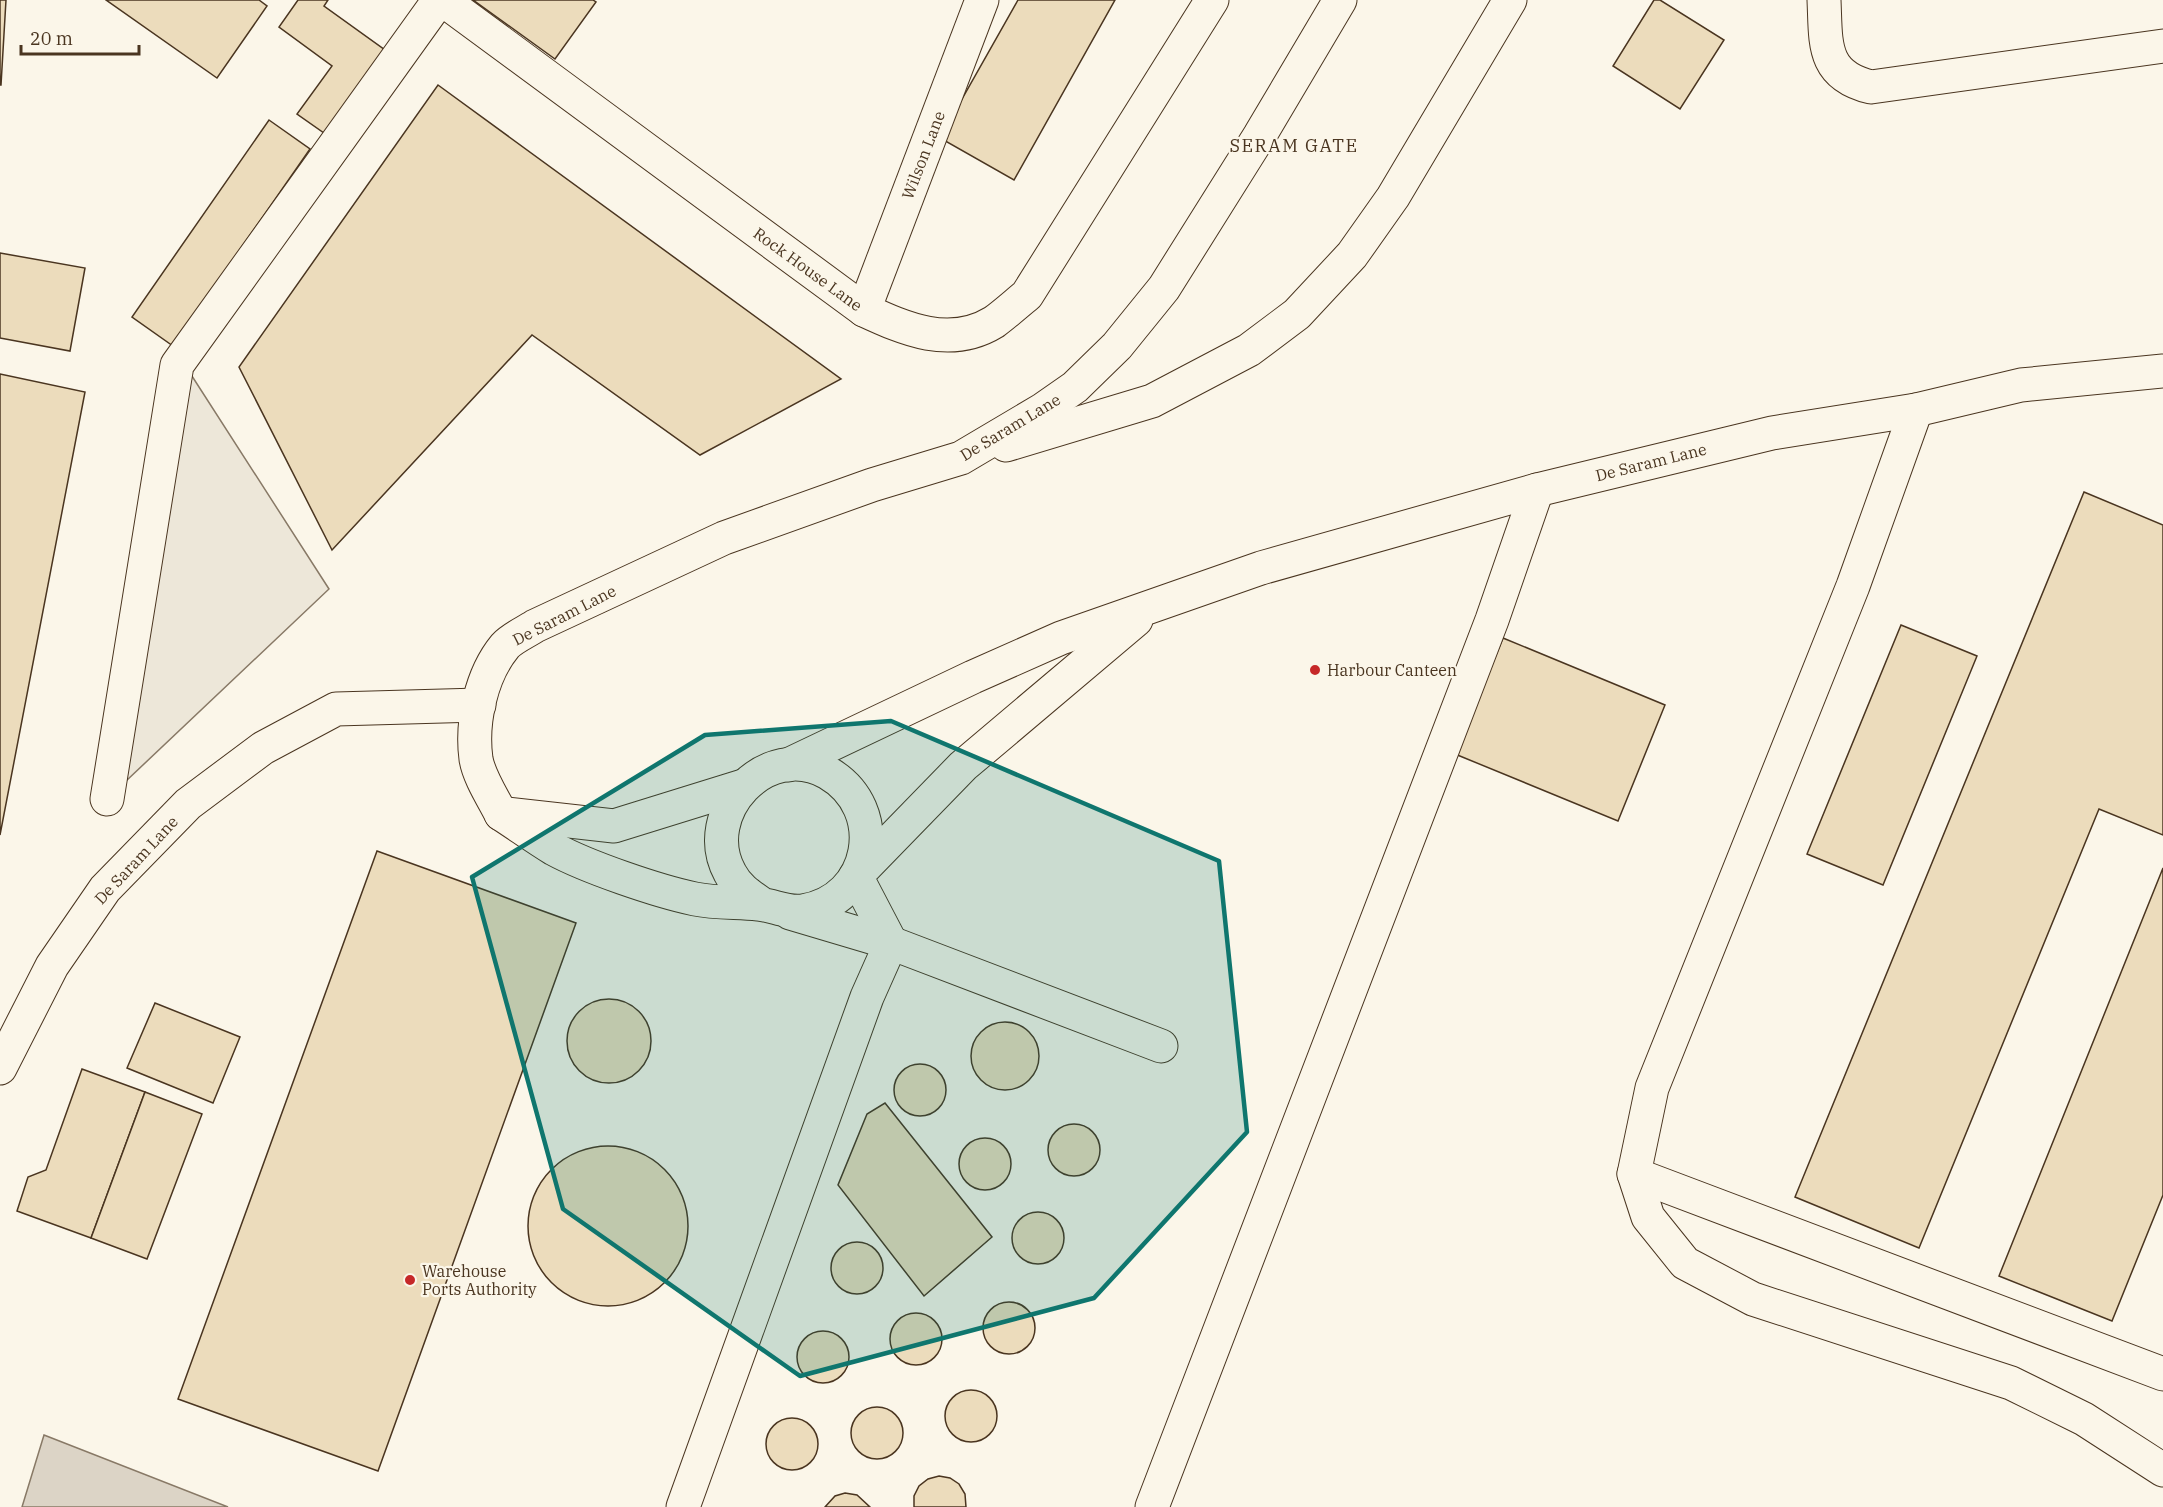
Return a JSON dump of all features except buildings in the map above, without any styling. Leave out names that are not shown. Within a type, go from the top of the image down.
[{"type":"street","name":"Rock House Lane","points":[[441,0],[864,310],[910,331],[958,336],[993,322],[1027,295],[1212,0]]},
{"type":"street","points":[[107,799],[177,365],[441,0]]},
{"type":"street","name":"Wilson Lane","points":[[864,310],[982,0]]},
{"type":"street","name":"De Saram Lane","points":[[501,814],[476,761],[479,705],[488,669],[506,644],[536,626],[724,538],[872,485],[961,458],[1042,410],[1075,387],[1117,346],[1164,288],[1260,135],[1340,0]]},
{"type":"street","points":[[961,458],[1152,401],[1249,350],[1297,314],[1352,255],[1393,197],[1510,0]]},
{"type":"street","points":[[1824,0],[1827,54],[1842,75],[1855,83],[1871,87],[2163,46]]},
{"type":"street","name":"De Saram Lane","points":[[788,765],[1032,651],[1261,568],[1537,490],[1772,433],[1916,410],[2021,385],[2163,371]]},
{"type":"street","points":[[1916,410],[1853,586],[1652,1088],[1634,1174],[1648,1217],[1684,1263],[1753,1299],[2011,1383],[2084,1419],[2163,1470]]},
{"type":"street","points":[[1152,1507],[1492,620],[1537,490]]},
{"type":"street","points":[[501,814],[555,849],[620,876],[695,899],[801,911],[823,906],[842,894],[856,876],[963,766],[1152,608]]},
{"type":"street","name":"De Saram Lane","points":[[0,1068],[52,966],[105,889],[197,797],[263,748],[336,709],[479,705]]},
{"type":"street","points":[[501,814],[614,826],[743,786],[764,772],[788,765],[808,766],[826,772],[843,784],[856,799],[864,817],[867,837],[864,858],[856,876]]},
{"type":"street","points":[[743,786],[729,805],[722,827],[722,850],[729,872],[743,891],[770,907],[891,943],[1161,1046]]},
{"type":"street","points":[[856,876],[891,943]]},
{"type":"street","points":[[683,1507],[867,998],[891,943]]},
{"type":"street","points":[[1634,1174],[2163,1374]]},
{"type":"highlighted area","points":[[891,721],[1219,861],[1247,1132],[1094,1298],[800,1376],[563,1209],[472,877],[705,735]]},
{"type":"shaded area","points":[[181,359],[329,589],[107,799]]},
{"type":"shaded area","points":[[44,1435],[228,1507],[22,1507]]},
{"type":"place","name":"Harbour Canteen","points":[[1315,670]]},
{"type":"place","name":"Warehouse Ports Authority","points":[[410,1280]]},
{"type":"district","name":"SERAM GATE","points":[[1294,146]]}]
